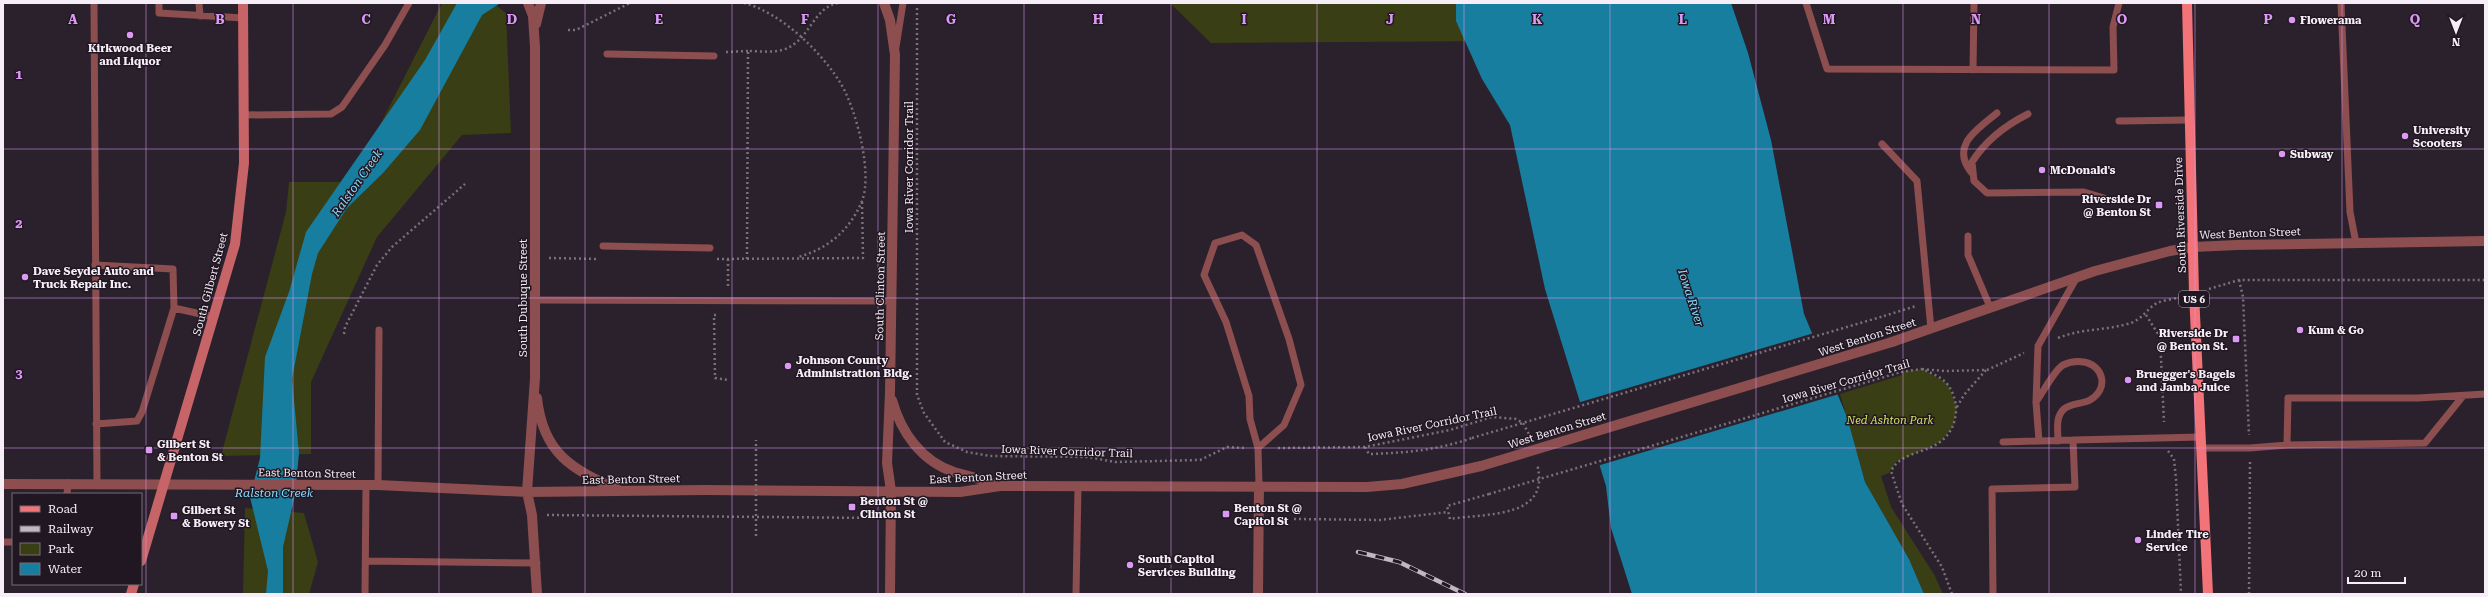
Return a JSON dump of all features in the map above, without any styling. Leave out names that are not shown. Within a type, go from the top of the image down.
[{"type":"main road","name":"South Gilbert Street","points":[[142,558],[236,244],[244,163],[243,3]]},
{"type":"main road","name":"South Riverside Drive","points":[[2186,3],[2192,247],[2208,594]]},
{"type":"street","name":"South Dubuque Street","points":[[528,3],[535,31],[535,378],[527,492],[532,515],[537,563],[537,594]]},
{"type":"street","points":[[535,31],[541,3]]},
{"type":"street","name":"South Clinton Street","points":[[884,3],[890,20],[895,55],[892,301],[887,463],[891,491],[890,594]]},
{"type":"street","name":"West Benton Street","points":[[1259,485],[1367,487],[1402,484],[1481,466],[1892,342],[2077,277],[2143,257],[2192,247],[2485,241]]},
{"type":"street","points":[[535,378],[541,422],[551,445],[563,460],[584,475],[622,491]]},
{"type":"street","points":[[890,392],[904,430],[918,450],[952,471],[1000,486]]},
{"type":"street","name":"East Benton Street","points":[[3,484],[165,483],[378,485],[527,492],[960,492],[1000,486],[1259,485]]},
{"type":"street","points":[[1258,594],[1259,485]]},
{"type":"lane","points":[[94,3],[97,483]]},
{"type":"lane","points":[[159,3],[159,12],[243,18]]},
{"type":"lane","points":[[199,3],[200,16]]},
{"type":"lane","points":[[244,115],[331,114],[342,107],[385,45],[409,3]]},
{"type":"lane","points":[[895,55],[903,3]]},
{"type":"lane","points":[[1806,3],[1826,69],[1973,70],[2114,70],[2113,27],[2119,3]]},
{"type":"lane","points":[[1973,70],[1974,3]]},
{"type":"lane","points":[[2341,3],[2350,212],[2356,243]]},
{"type":"lane","points":[[607,54],[714,56]]},
{"type":"lane","points":[[1997,113],[1978,128],[1967,141],[1963,150],[1965,164],[1971,172],[1974,181],[1987,193],[2084,192],[2104,198]]},
{"type":"lane","points":[[1971,172],[1972,162],[1998,132],[2028,114]]},
{"type":"lane","points":[[2119,121],[2189,120]]},
{"type":"lane","points":[[1882,144],[1917,181],[1931,328]]},
{"type":"lane","points":[[1258,448],[1284,426],[1301,385],[1289,339],[1256,245],[1242,235],[1215,243],[1204,275],[1226,322],[1249,396],[1250,419],[1258,448],[1259,485]]},
{"type":"lane","points":[[1968,236],[1968,255],[1990,307]]},
{"type":"lane","points":[[603,246],[710,248]]},
{"type":"lane","points":[[95,265],[173,269],[174,308],[142,412],[137,421],[96,424]]},
{"type":"lane","points":[[2039,441],[2036,402],[2038,346],[2077,277]]},
{"type":"lane","points":[[535,300],[892,301]]},
{"type":"lane","points":[[174,308],[214,317]]},
{"type":"lane","points":[[378,330],[378,485]]},
{"type":"lane","points":[[2036,402],[2055,371],[2062,365],[2080,361],[2089,363],[2101,373],[2103,380],[2096,395],[2090,400],[2064,408],[2058,418],[2058,441]]},
{"type":"lane","points":[[2287,445],[2288,398],[2418,398],[2485,394]]},
{"type":"lane","points":[[2201,448],[2425,443],[2463,396]]},
{"type":"lane","points":[[2003,442],[2201,437]]},
{"type":"lane","points":[[1993,594],[1992,489],[2075,487],[2073,440]]},
{"type":"lane","points":[[67,493],[68,483]]},
{"type":"lane","points":[[366,486],[366,594]]},
{"type":"lane","points":[[1076,594],[1078,486]]},
{"type":"lane","points":[[366,561],[537,563]]},
{"type":"path","points":[[568,30],[576,30],[630,3]]},
{"type":"path","points":[[744,3],[777,20],[802,38],[821,56],[841,84],[853,110],[861,141],[865,169],[862,200],[863,258]]},
{"type":"path","points":[[714,56],[727,52],[781,51],[792,46],[802,38],[823,10],[838,3]]},
{"type":"path","name":"Iowa River Corridor Trail","points":[[918,3],[917,395],[924,413],[936,431],[954,447],[990,456],[1088,457],[1115,462],[1200,460],[1227,447],[1365,447],[1499,417],[1516,419],[1523,423],[1528,429],[1532,443]]},
{"type":"path","points":[[747,259],[748,51]]},
{"type":"path","points":[[344,334],[345,327],[377,265],[392,247],[465,184]]},
{"type":"path","points":[[794,259],[816,252],[836,240],[849,224],[862,200]]},
{"type":"path","points":[[728,259],[728,315],[714,315],[715,378],[728,380]]},
{"type":"path","points":[[2239,280],[2243,297],[2250,448],[2251,510],[2249,594]]},
{"type":"path","points":[[2231,282],[2239,280],[2485,280]]},
{"type":"path","points":[[1952,594],[1942,567],[1902,504],[1891,471],[1896,462],[1940,442],[1953,427],[1957,408],[1964,395],[1987,370],[2072,332],[2127,325],[2146,314],[2156,303],[2165,302]]},
{"type":"path","points":[[1365,447],[1369,454],[1410,453],[1440,448],[1918,305]]},
{"type":"path","points":[[2146,314],[2160,337],[2164,422]]},
{"type":"path","points":[[1922,369],[1944,371],[1987,370]]},
{"type":"path","name":"Iowa River Corridor Trail","points":[[1448,512],[1447,506],[1901,372],[1922,369],[1948,384],[1957,408]]},
{"type":"path","points":[[756,440],[756,536]]},
{"type":"path","points":[[2166,446],[2174,458],[2175,465],[2181,594]]},
{"type":"path","points":[[1294,519],[1380,520],[1448,512],[1450,519],[1519,509],[1529,503],[1539,490],[1541,478],[1536,457]]},
{"type":"path","points":[[532,515],[890,519]]},
{"type":"green space","points":[[442,3],[493,3],[506,13],[511,133],[462,135],[377,237],[311,382],[311,454],[221,456],[286,212],[289,182],[351,182]]},
{"type":"green space","points":[[1170,3],[1489,3],[1489,41],[1211,43]]},
{"type":"green space","name":"Ned Ashton Park","points":[[1922,369],[1948,384],[1957,408],[1953,427],[1940,442],[1896,462],[1889,473],[1881,476],[1891,507],[1935,576],[1943,594],[1924,594],[1909,559],[1865,482],[1840,394],[1902,375],[1901,372]]},
{"type":"green space","points":[[245,508],[304,513],[318,562],[309,594],[243,594]]},
{"type":"water","name":"Ralston Creek","points":[[457,3],[499,4],[482,15],[420,130],[383,173],[347,208],[318,253],[312,274],[292,379],[299,453],[295,495],[283,547],[283,594],[266,594],[268,571],[250,497],[260,458],[265,357],[289,292],[306,232],[425,60]]},
{"type":"water","name":"Iowa River","points":[[1456,3],[1731,3],[1748,53],[1771,140],[1804,314],[1847,417],[1865,482],[1909,559],[1924,594],[1632,594],[1611,528],[1606,486],[1545,289],[1510,125],[1482,79],[1456,21]]},
{"type":"pier","points":[[1814,333],[1839,394],[1597,466],[1577,403]]},
{"type":"railway","points":[[1358,552],[1399,562],[1465,594]]},
{"type":"place","name":"Flowerama","points":[[2292,20]]},
{"type":"place","name":"Kirkwood Beer and Liquor","points":[[130,35]]},
{"type":"place","name":"University Scooters","points":[[2405,136]]},
{"type":"place","name":"Subway","points":[[2282,154]]},
{"type":"place","name":"McDonald's","points":[[2042,170]]},
{"type":"place","name":"Riverside Dr @ Benton St","points":[[2159,205]]},
{"type":"place","name":"Dave Seydel Auto and Truck Repair Inc.","points":[[25,277]]},
{"type":"place","name":"Kum & Go","points":[[2300,330]]},
{"type":"place","name":"Riverside Dr @ Benton St.","points":[[2236,339]]},
{"type":"place","name":"Johnson County Administration Bldg.","points":[[788,366]]},
{"type":"place","name":"Bruegger's Bagels and Jamba Juice","points":[[2128,380]]},
{"type":"place","name":"Gilbert St & Benton St","points":[[149,450]]},
{"type":"place","name":"Benton St @ Clinton St","points":[[852,507]]},
{"type":"place","name":"Benton St @ Capitol St","points":[[1226,514]]},
{"type":"place","name":"Gilbert St & Bowery St","points":[[174,516]]},
{"type":"place","name":"Linder Tire Service","points":[[2138,540]]},
{"type":"place","name":"South Capitol Services Building","points":[[1130,565]]}]
